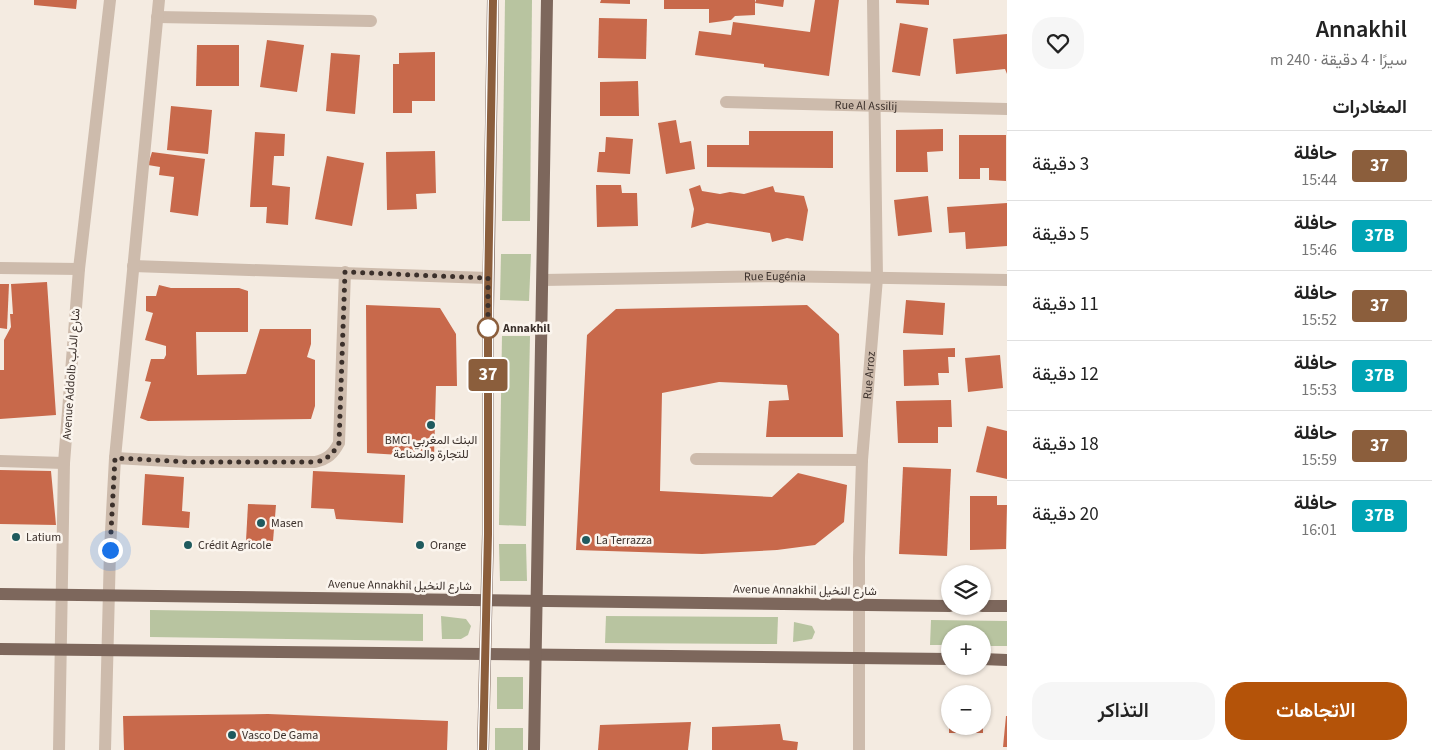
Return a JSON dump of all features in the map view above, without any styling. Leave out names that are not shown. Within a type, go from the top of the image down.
[{"type":"main road","points":[[483,750],[493,0]]},
{"type":"main road","points":[[534,750],[547,0]]},
{"type":"main road","name":"Avenue Annakhil شارع النخيل","points":[[0,594],[941,606]]},
{"type":"main road","points":[[991,606],[1007,606]]},
{"type":"main road","points":[[0,649],[941,659]]},
{"type":"main road","points":[[991,659],[1007,660]]},
{"type":"street","name":"Avenue Addolb شارع الدلب","points":[[59,750],[64,462],[79,269],[110,0]]},
{"type":"street","points":[[105,750],[115,458],[159,0]]},
{"type":"street","name":"Rue Arroz","points":[[860,750],[859,605],[862,460],[877,278],[873,0]]},
{"type":"street","points":[[157,17],[371,21]]},
{"type":"street","name":"Rue Al Assilij","points":[[726,102],[1007,109]]},
{"type":"street","points":[[133,266],[488,278]]},
{"type":"street","points":[[0,268],[79,269]]},
{"type":"street","points":[[115,458],[251,463],[316,462],[325,460],[334,452],[339,443],[345,272]]},
{"type":"street","name":"Rue Eugénia","points":[[543,280],[772,276],[1007,280]]},
{"type":"street","points":[[696,459],[862,460]]},
{"type":"street","points":[[0,461],[64,462]]},
{"type":"green space","points":[[505,0],[532,0],[530,221],[502,221]]},
{"type":"green space","points":[[501,254],[531,254],[529,301],[500,300]]},
{"type":"green space","points":[[502,336],[530,336],[526,526],[499,525]]},
{"type":"green space","points":[[499,544],[526,544],[527,581],[500,581]]},
{"type":"green space","points":[[150,610],[423,614],[423,641],[150,637]]},
{"type":"green space","points":[[441,616],[466,619],[471,626],[468,635],[461,639],[442,639]]},
{"type":"green space","points":[[606,616],[778,617],[777,644],[605,643]]},
{"type":"green space","points":[[931,620],[1007,621],[1007,646],[991,646],[991,625],[941,625],[941,645],[930,645]]},
{"type":"green space","points":[[794,622],[812,626],[815,632],[812,639],[793,642]]},
{"type":"green space","points":[[497,677],[523,677],[523,709],[497,709]]},
{"type":"green space","points":[[495,728],[523,728],[523,750],[495,750]]},
{"type":"building","points":[[34,0],[77,0],[76,9],[34,5]]},
{"type":"building","points":[[601,0],[630,0],[630,4],[600,3]]},
{"type":"building","points":[[664,0],[755,0],[755,15],[735,16],[731,20],[709,23],[709,9],[664,9]]},
{"type":"building","points":[[756,0],[784,0],[783,7],[755,3]]},
{"type":"building","points":[[815,0],[839,0],[829,76],[764,67],[764,64],[695,55],[699,31],[731,35],[733,22],[810,32]]},
{"type":"building","points":[[896,0],[929,0],[929,5],[896,3]]},
{"type":"building","points":[[599,18],[647,19],[646,59],[598,58]]},
{"type":"building","points":[[900,23],[928,28],[920,76],[892,72]]},
{"type":"building","points":[[1007,34],[1007,74],[1005,69],[956,74],[953,39]]},
{"type":"building","points":[[267,40],[304,45],[297,92],[260,87]]},
{"type":"building","points":[[197,45],[239,45],[239,86],[196,86]]},
{"type":"building","points":[[435,52],[435,101],[412,101],[412,113],[393,113],[393,64],[399,64],[399,53]]},
{"type":"building","points":[[331,53],[360,55],[355,114],[326,111]]},
{"type":"building","points":[[638,81],[639,116],[600,116],[600,82]]},
{"type":"building","points":[[171,106],[212,110],[208,154],[167,150]]},
{"type":"building","points":[[676,120],[680,143],[691,141],[695,169],[666,174],[658,123]]},
{"type":"building","points":[[943,129],[943,151],[927,152],[928,172],[896,172],[896,130]]},
{"type":"building","points":[[749,131],[833,131],[833,168],[707,167],[707,145],[749,145]]},
{"type":"building","points":[[255,132],[285,134],[284,156],[274,156],[272,185],[290,187],[288,225],[266,223],[267,207],[250,207]]},
{"type":"building","points":[[959,135],[1006,135],[1006,181],[989,180],[989,168],[980,168],[980,179],[959,179]]},
{"type":"building","points":[[606,137],[633,139],[630,174],[597,172],[599,152],[605,152]]},
{"type":"building","points":[[435,151],[436,193],[416,194],[417,209],[387,210],[386,152]]},
{"type":"building","points":[[152,152],[205,159],[198,216],[170,212],[174,177],[159,175],[160,167],[148,165]]},
{"type":"building","points":[[327,156],[364,163],[352,226],[315,219]]},
{"type":"building","points":[[596,185],[621,185],[622,193],[637,193],[638,226],[597,227]]},
{"type":"building","points":[[700,185],[702,191],[720,194],[730,192],[744,194],[773,186],[775,192],[804,196],[808,210],[803,241],[787,238],[772,242],[770,233],[707,223],[691,228],[694,209],[689,189]]},
{"type":"building","points":[[928,196],[932,232],[898,236],[894,200]]},
{"type":"building","points":[[1007,203],[1007,246],[966,249],[965,232],[949,233],[947,207]]},
{"type":"building","points":[[47,282],[56,415],[0,419],[0,370],[4,370],[4,340],[11,327],[10,314],[13,314],[11,284]]},
{"type":"building","points":[[0,284],[9,284],[7,329],[0,328]]},
{"type":"building","points":[[159,285],[171,288],[239,288],[248,291],[248,332],[196,332],[197,375],[246,374],[260,329],[311,329],[311,344],[307,357],[315,360],[315,406],[311,419],[148,421],[140,418],[151,382],[145,381],[151,359],[164,359],[166,355],[166,346],[145,340],[153,313],[146,311],[146,296],[156,296]]},
{"type":"building","points":[[906,300],[945,303],[943,335],[903,333]]},
{"type":"building","points":[[366,305],[440,308],[456,334],[457,386],[436,386],[434,457],[367,453]]},
{"type":"building","points":[[807,305],[839,334],[843,437],[766,437],[769,401],[789,400],[787,385],[719,382],[662,393],[660,491],[772,497],[798,473],[847,485],[844,522],[815,545],[777,550],[702,554],[576,550],[587,335],[616,309]]},
{"type":"building","points":[[955,348],[955,357],[948,357],[949,373],[938,373],[939,385],[904,386],[903,350]]},
{"type":"building","points":[[1000,355],[1003,388],[968,392],[965,358]]},
{"type":"building","points":[[951,400],[952,427],[938,427],[938,443],[898,443],[896,401]]},
{"type":"building","points":[[987,426],[1007,431],[1007,479],[976,472]]},
{"type":"building","points":[[903,467],[951,469],[947,556],[899,554]]},
{"type":"building","points":[[0,470],[51,471],[56,525],[0,524]]},
{"type":"building","points":[[313,471],[405,475],[403,523],[336,519],[334,509],[311,508]]},
{"type":"building","points":[[145,474],[184,477],[182,511],[190,512],[189,528],[142,525]]},
{"type":"building","points":[[970,496],[997,496],[997,505],[1007,505],[1006,549],[970,550]]},
{"type":"building","name":"Masen","points":[[248,504],[276,505],[273,541],[246,541]]},
{"type":"building","points":[[268,714],[448,721],[447,750],[124,750],[123,716]]},
{"type":"building","points":[[1006,716],[1007,747],[1003,747]]},
{"type":"building","points":[[691,722],[688,750],[598,750],[600,725]]},
{"type":"building","points":[[780,724],[783,740],[798,742],[797,750],[712,750],[712,727]]},
{"type":"bus line","name":"37","points":[[483,750],[488,534],[488,294],[493,0]]},
{"type":"place","name":"Annakhil","points":[[488,328]]},
{"type":"place","name":"BMCI البنك المغربي للتجارة والصناعة","points":[[431,425]]},
{"type":"place","name":"Masen","points":[[261,523]]},
{"type":"place","name":"Latium","points":[[16,537]]},
{"type":"place","name":"La Terrazza","points":[[586,540]]},
{"type":"place","name":"Crédit Agricole","points":[[188,545]]},
{"type":"place","name":"Orange","points":[[420,545]]},
{"type":"place","name":"Vasco De Gama","points":[[232,735]]},
{"type":"route","points":[[110,550],[115,458],[188,462],[316,462],[325,460],[334,452],[339,443],[345,272],[488,278],[488,328]]}]
